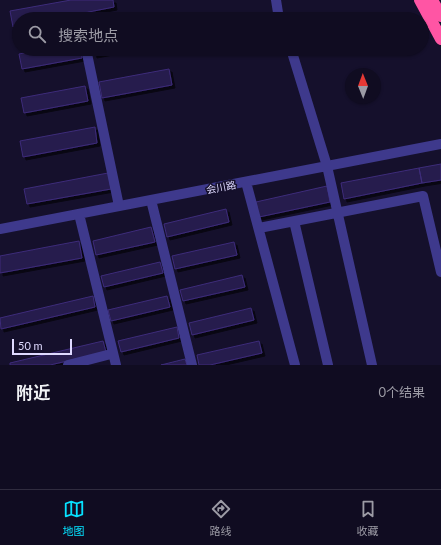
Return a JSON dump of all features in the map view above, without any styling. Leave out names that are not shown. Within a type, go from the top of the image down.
[{"type":"highway","points":[[420,0],[426,12]]},
{"type":"highway","points":[[432,0],[441,16]]},
{"type":"highway","points":[[429,17],[441,39]]},
{"type":"street","points":[[276,0],[279,12]]},
{"type":"street","points":[[87,56],[119,206]]},
{"type":"street","points":[[293,56],[327,166],[372,365]]},
{"type":"street","name":"会川路","points":[[0,228],[441,144]]},
{"type":"street","points":[[246,182],[295,365]]},
{"type":"street","points":[[259,228],[423,196],[441,272]]},
{"type":"street","points":[[151,200],[192,365]]},
{"type":"street","points":[[78,214],[116,365]]},
{"type":"street","points":[[294,222],[328,365]]},
{"type":"street","points":[[68,365],[111,354]]},
{"type":"building","points":[[71,0],[113,0],[114,7],[89,12],[12,12],[12,22],[10,11]]},
{"type":"building","points":[[19,56],[82,56],[82,58],[22,69]]},
{"type":"building","points":[[169,69],[172,85],[102,98],[99,82]]},
{"type":"building","points":[[85,86],[88,101],[24,113],[21,98]]},
{"type":"building","points":[[95,127],[97,143],[23,157],[20,141]]},
{"type":"building","points":[[441,164],[441,180],[422,183],[419,168]]},
{"type":"building","points":[[419,168],[422,183],[344,199],[341,183]]},
{"type":"building","points":[[108,173],[111,189],[27,204],[24,189]]},
{"type":"building","points":[[327,186],[330,202],[259,217],[256,202]]},
{"type":"building","points":[[226,209],[229,222],[167,237],[164,224]]},
{"type":"building","points":[[151,227],[155,242],[96,255],[93,241]]},
{"type":"building","points":[[79,241],[82,258],[0,273],[0,256]]},
{"type":"building","points":[[234,242],[237,255],[175,269],[172,256]]},
{"type":"building","points":[[160,262],[163,273],[104,287],[101,276]]},
{"type":"building","points":[[242,275],[245,287],[183,301],[180,290]]},
{"type":"building","points":[[93,296],[95,307],[1,329],[0,318]]},
{"type":"building","points":[[167,296],[170,307],[111,321],[108,310]]},
{"type":"building","points":[[251,308],[254,320],[192,335],[189,323]]},
{"type":"building","points":[[177,327],[179,338],[121,352],[118,341]]},
{"type":"building","points":[[103,341],[106,352],[50,365],[10,365],[10,363]]},
{"type":"building","points":[[259,341],[262,353],[210,365],[199,365],[197,355]]},
{"type":"building","points":[[185,359],[187,365],[161,365]]}]
